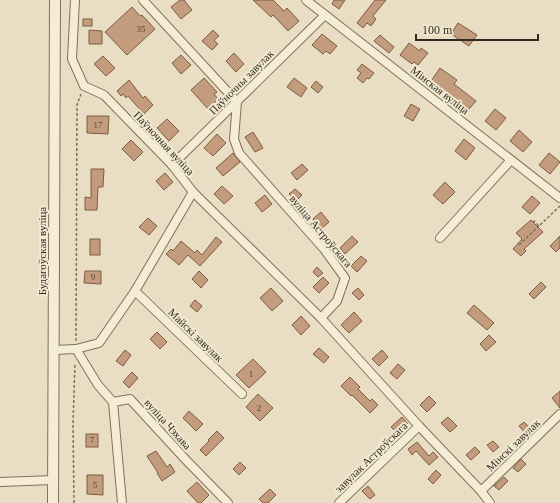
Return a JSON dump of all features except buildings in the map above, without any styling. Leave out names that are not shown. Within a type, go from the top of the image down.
[{"type":"street","name":"Будагоўская вуліца","points":[[54,503],[56,0]]},
{"type":"street","points":[[75,0],[72,59],[84,86]]},
{"type":"street","points":[[143,0],[237,102]]},
{"type":"street","name":"Мінская вуліца","points":[[306,0],[560,198]]},
{"type":"street","name":"Паўночны завулак","points":[[172,165],[324,14]]},
{"type":"street","name":"Паўночная вуліца","points":[[76,349],[99,343],[134,291],[193,192],[172,165],[104,95],[84,86]]},
{"type":"street","name":"вуліца Астроўскага","points":[[237,102],[234,139],[239,152],[324,249],[345,278],[337,301],[321,318]]},
{"type":"street","points":[[440,238],[512,160]]},
{"type":"street","points":[[193,192],[321,318],[490,503]]},
{"type":"street","name":"Майскі завулак","points":[[134,291],[242,394]]},
{"type":"street","points":[[54,350],[76,349],[98,385],[114,402],[122,503]]},
{"type":"street","name":"вуліца Чэхава","points":[[114,402],[130,399],[228,503]]},
{"type":"street","name":"Мінскі завулак","points":[[480,492],[560,414]]},
{"type":"street","name":"завулак Астроўскага","points":[[339,503],[419,426]]},
{"type":"street","points":[[0,482],[54,480]]},
{"type":"path","points":[[74,503],[73,424],[76,349],[77,105],[84,86]]},
{"type":"path","points":[[520,245],[560,206]]},
{"type":"path","points":[[533,222],[534,221],[539,226]]}]
